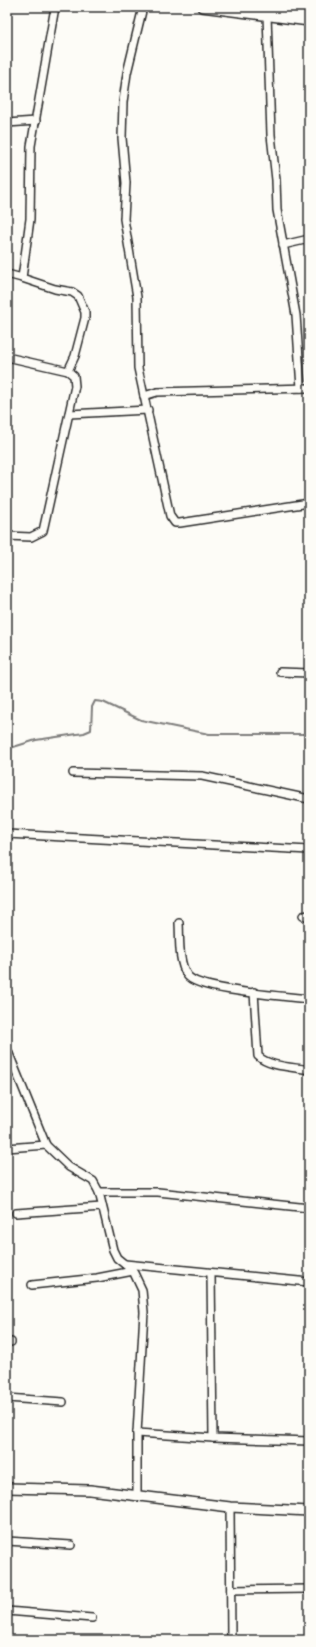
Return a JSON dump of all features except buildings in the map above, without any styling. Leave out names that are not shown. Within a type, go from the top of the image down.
[{"type":"street","points":[[22,278],[30,219],[31,146],[55,7]]},
{"type":"street","points":[[142,7],[127,73],[123,102],[122,138],[126,183],[124,219],[137,297],[138,368],[170,516],[175,523],[309,503]]},
{"type":"street","points":[[202,7],[309,21]]},
{"type":"street","points":[[255,7],[309,13]]},
{"type":"street","points":[[267,16],[271,135],[276,180],[277,210],[296,314],[301,388]]},
{"type":"street","points":[[7,123],[36,121]]},
{"type":"street","points":[[283,245],[309,239]]},
{"type":"street","points":[[7,274],[55,290],[72,292],[78,296],[85,312],[85,318],[76,356],[68,371]]},
{"type":"street","points":[[7,357],[68,371],[74,376],[75,386],[43,531],[32,537],[7,536]]},
{"type":"street","points":[[144,396],[157,392],[309,388]]},
{"type":"street","points":[[69,414],[148,410]]},
{"type":"street","points":[[280,672],[309,673]]},
{"type":"street","points":[[73,773],[202,776],[309,800]]},
{"type":"street","points":[[7,834],[309,850]]},
{"type":"street","points":[[179,923],[182,965],[187,976],[196,982],[239,991],[309,999]]},
{"type":"street","points":[[254,992],[258,1056],[262,1060],[272,1063],[309,1070]]},
{"type":"street","points":[[7,1049],[46,1145],[69,1167],[93,1181],[98,1192],[113,1250],[117,1258],[133,1271],[142,1290],[144,1312],[137,1433],[137,1495]]},
{"type":"street","points":[[7,1148],[46,1145]]},
{"type":"street","points":[[98,1192],[158,1192],[309,1208]]},
{"type":"street","points":[[16,1213],[102,1206]]},
{"type":"street","points":[[124,1264],[211,1274],[309,1282]]},
{"type":"street","points":[[32,1285],[97,1278],[133,1271]]},
{"type":"street","points":[[211,1274],[213,1438]]},
{"type":"street","points":[[7,1398],[63,1402]]},
{"type":"street","points":[[137,1433],[213,1438],[309,1441]]},
{"type":"street","points":[[7,1488],[90,1490],[230,1507],[309,1511]]},
{"type":"street","points":[[230,1507],[231,1640]]},
{"type":"street","points":[[7,1541],[71,1545]]},
{"type":"street","points":[[231,1590],[309,1589]]},
{"type":"street","points":[[7,1611],[92,1618]]},
{"type":"waterway","points":[[7,749],[36,740],[84,733],[91,730],[92,707],[95,701],[103,702],[141,720],[209,734],[309,734]]}]
